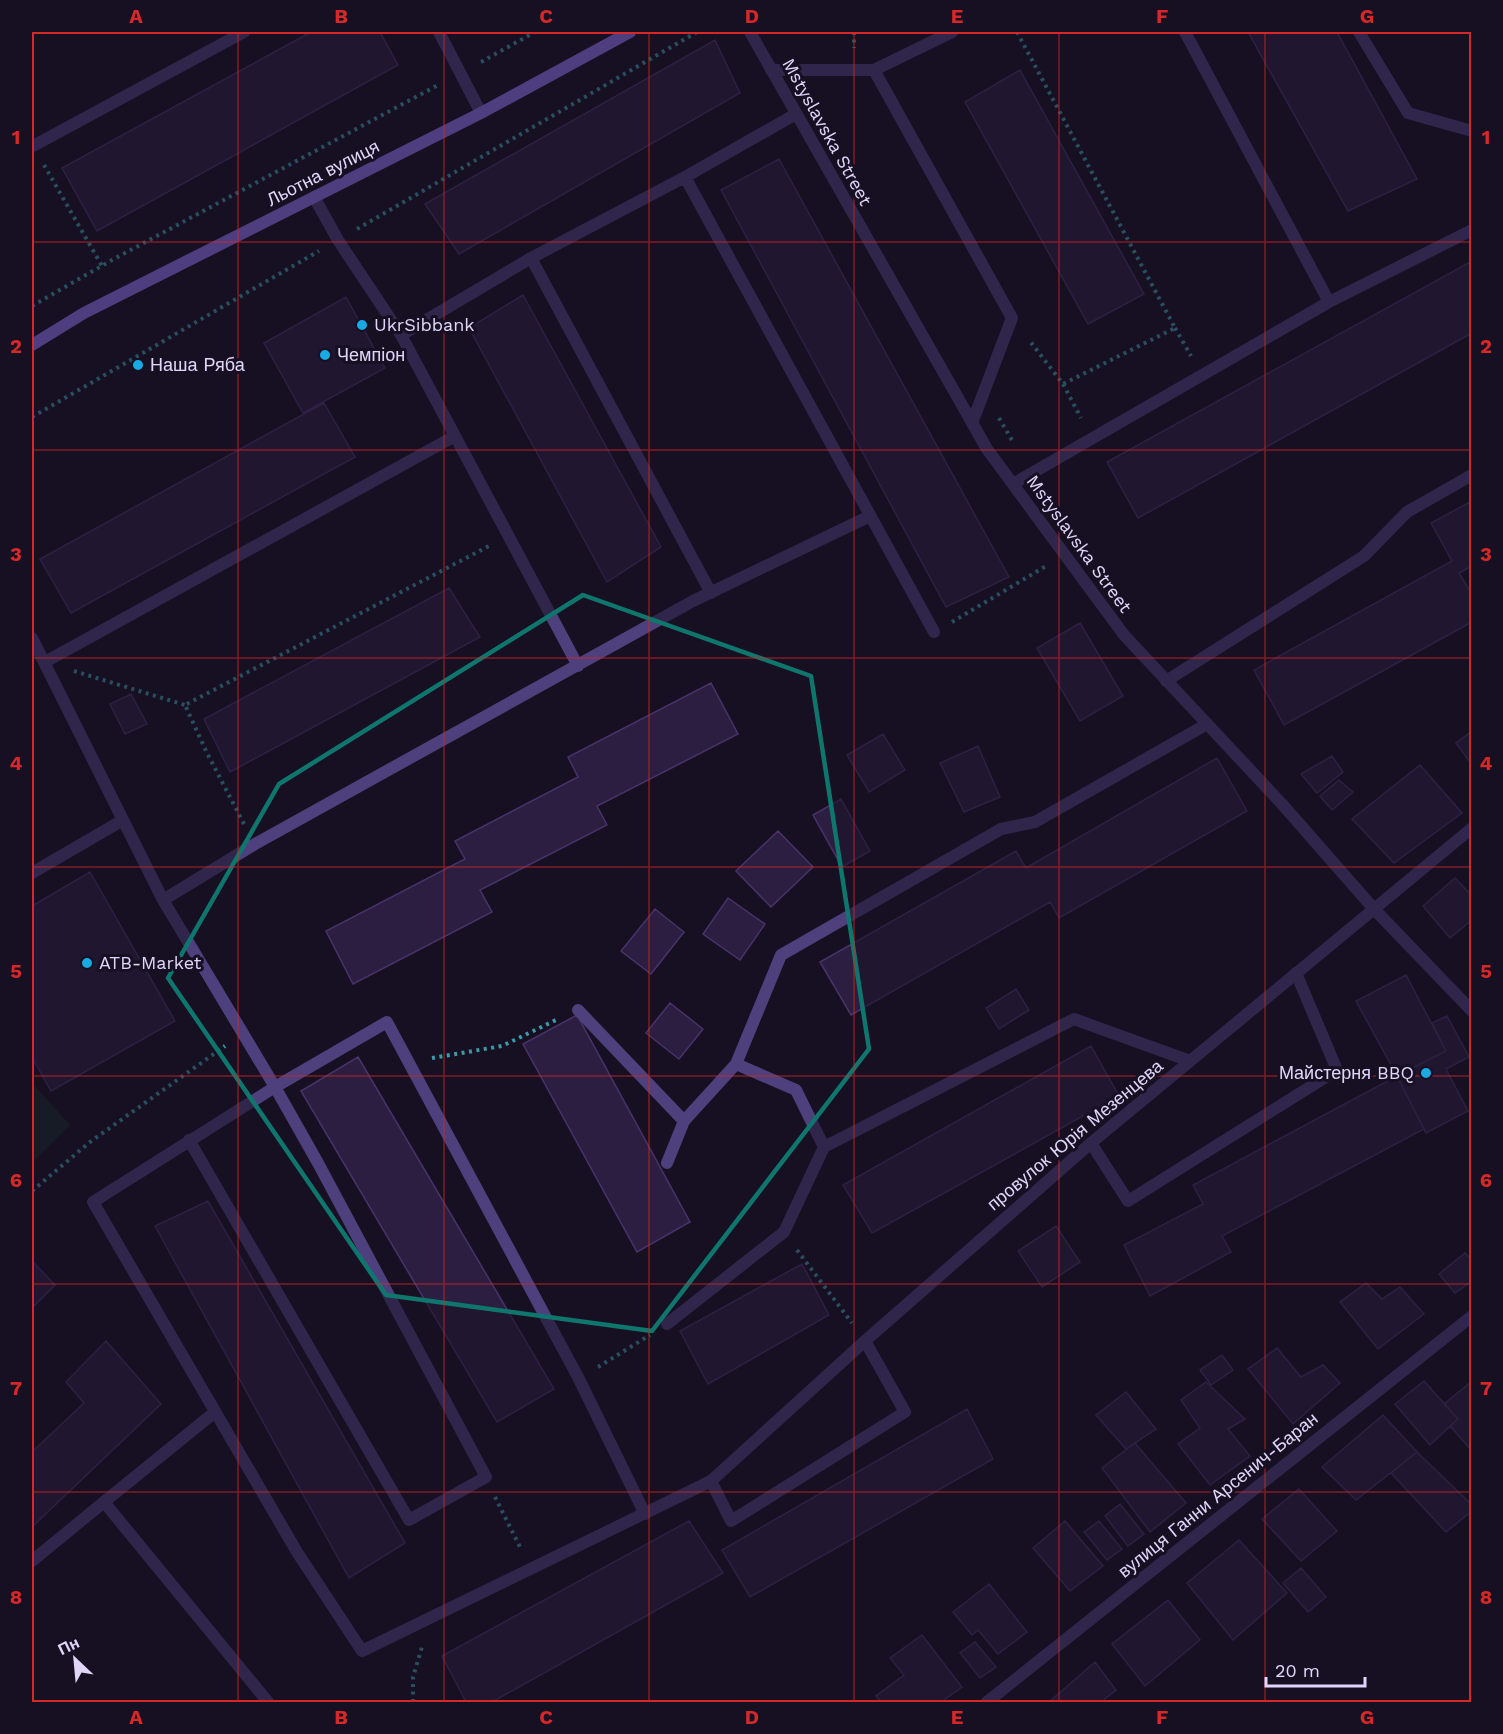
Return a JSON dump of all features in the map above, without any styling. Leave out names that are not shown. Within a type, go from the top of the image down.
[{"type":"street","points":[[33,146],[244,32]]},
{"type":"street","points":[[439,32],[481,113]]},
{"type":"street","name":"Льотна вулиця","points":[[32,345],[84,313],[481,113],[630,32]]},
{"type":"street","name":"Mstyslavska Street","points":[[750,32],[987,449],[1065,555],[1124,635],[1282,804],[1374,909],[1472,1011]]},
{"type":"street","points":[[771,70],[874,70],[952,32]]},
{"type":"street","points":[[1185,32],[1329,303]]},
{"type":"street","points":[[1359,32],[1408,113],[1472,131]]},
{"type":"street","points":[[874,70],[1012,318],[972,423]]},
{"type":"street","points":[[401,335],[531,258],[685,177],[796,114]]},
{"type":"street","points":[[685,177],[934,632]]},
{"type":"street","points":[[314,197],[338,240],[401,335],[578,666]]},
{"type":"street","points":[[1013,484],[1329,303],[1472,230]]},
{"type":"street","points":[[531,258],[711,593]]},
{"type":"street","points":[[45,662],[455,436]]},
{"type":"street","points":[[1166,681],[1364,556],[1407,512],[1472,475]]},
{"type":"street","points":[[163,900],[255,844],[693,601],[870,516]]},
{"type":"street","points":[[32,638],[163,900],[318,1163],[486,1477],[409,1520],[189,1140]]},
{"type":"street","points":[[667,1163],[684,1121],[736,1064],[782,955],[1001,829],[1035,822],[1207,724]]},
{"type":"street","points":[[32,873],[123,820]]},
{"type":"street","name":"провулок Юрія Мезенцева","points":[[215,1412],[297,1552],[362,1651],[711,1481],[865,1341],[1091,1143],[1472,828]]},
{"type":"street","points":[[1091,1143],[1128,1201],[1337,1070],[1296,973]]},
{"type":"street","points":[[578,1010],[684,1121]]},
{"type":"street","points":[[667,1324],[784,1232],[824,1147],[1074,1019],[1190,1061]]},
{"type":"street","points":[[32,1560],[215,1412],[93,1202],[275,1087],[387,1022],[579,1379],[645,1514]]},
{"type":"street","points":[[736,1064],[796,1090],[824,1147]]},
{"type":"street","name":"вулиця Ганни Арсенич-Баран","points":[[987,1702],[1472,1316]]},
{"type":"street","points":[[711,1481],[731,1521],[904,1412],[865,1341]]},
{"type":"street","points":[[104,1502],[268,1702]]},
{"type":"path","points":[[32,306],[535,32]]},
{"type":"path","points":[[32,417],[698,32]]},
{"type":"path","points":[[1017,32],[1202,375]]},
{"type":"path","points":[[33,146],[102,266]]},
{"type":"path","points":[[1012,318],[1063,384],[1091,439]]},
{"type":"path","points":[[1063,384],[1175,328]]},
{"type":"path","points":[[984,392],[1017,448]]},
{"type":"path","points":[[45,662],[186,705],[509,536]]},
{"type":"path","points":[[934,632],[1065,555]]},
{"type":"path","points":[[186,705],[232,802]]},
{"type":"path","points":[[408,1061],[502,1046],[578,1010]]},
{"type":"path","points":[[32,1191],[90,1142],[243,1034]]},
{"type":"path","points":[[784,1232],[865,1341]]},
{"type":"path","points":[[579,1379],[667,1324]]},
{"type":"path","points":[[486,1477],[530,1569]]},
{"type":"path","points":[[413,1702],[413,1677],[430,1618]]},
{"type":"highlighted area","points":[[583,595],[811,676],[869,1049],[652,1331],[386,1295],[168,978],[279,784]]},
{"type":"green space","points":[[32,1083],[70,1125],[32,1163]]},
{"type":"building","points":[[311,32],[380,32],[398,65],[97,231],[62,168]]},
{"type":"building","points":[[1248,32],[1337,32],[1417,179],[1348,211]]},
{"type":"building","points":[[715,40],[740,93],[459,254],[425,204]]},
{"type":"building","points":[[1020,70],[1144,294],[1088,324],[965,102]]},
{"type":"building","points":[[779,159],[1009,577],[946,607],[721,190]]},
{"type":"building","points":[[1472,261],[1472,333],[1138,518],[1107,462]]},
{"type":"building","points":[[523,295],[661,547],[607,582],[469,328]]},
{"type":"building","name":"Чемпіон","points":[[346,297],[385,368],[303,413],[264,343]]},
{"type":"building","points":[[324,403],[355,457],[71,613],[40,559]]},
{"type":"building","points":[[1472,501],[1472,566],[1459,573],[1472,594],[1472,622],[1284,725],[1254,670],[1452,561],[1431,523]]},
{"type":"building","points":[[449,588],[480,637],[230,772],[204,719]]},
{"type":"building","points":[[1080,623],[1123,696],[1080,721],[1037,648]]},
{"type":"building","points":[[711,683],[738,734],[597,806],[607,825],[480,890],[492,912],[353,984],[326,931],[465,859],[455,841],[578,777],[568,757]]},
{"type":"building","points":[[131,694],[147,724],[125,734],[110,704]]},
{"type":"building","points":[[1472,733],[1472,765],[1456,743]]},
{"type":"building","points":[[883,734],[905,770],[869,792],[847,755]]},
{"type":"building","points":[[978,746],[1000,797],[964,812],[940,763]]},
{"type":"building","points":[[1332,756],[1343,772],[1317,793],[1301,774]]},
{"type":"building","points":[[1217,758],[1247,811],[1059,918],[1050,902],[851,1015],[820,962],[1016,851],[1026,868]]},
{"type":"building","points":[[1420,765],[1462,813],[1394,863],[1352,819]]},
{"type":"building","points":[[1339,780],[1353,792],[1332,810],[1320,796]]},
{"type":"building","points":[[841,799],[870,851],[842,867],[813,815]]},
{"type":"building","points":[[778,831],[813,867],[771,907],[736,871]]},
{"type":"building","name":"ATB-Market","points":[[90,872],[175,1021],[51,1091],[32,1057],[32,906]]},
{"type":"building","points":[[1455,878],[1472,896],[1472,920],[1450,938],[1423,906]]},
{"type":"building","points":[[728,898],[765,924],[740,960],[703,934]]},
{"type":"building","points":[[655,909],[684,932],[651,974],[621,951]]},
{"type":"building","points":[[1406,975],[1446,1051],[1397,1076],[1356,1001]]},
{"type":"building","points":[[1016,989],[1029,1010],[999,1029],[986,1008]]},
{"type":"building","points":[[670,1003],[703,1029],[679,1059],[646,1033]]},
{"type":"building","points":[[577,1015],[690,1222],[637,1252],[523,1044]]},
{"type":"building","name":"Майстерня BBQ","points":[[1447,1016],[1469,1057],[1446,1069],[1468,1111],[1426,1133],[1397,1076],[1446,1051],[1432,1023]]},
{"type":"building","points":[[1091,1046],[1119,1096],[872,1233],[843,1185]]},
{"type":"building","points":[[358,1057],[554,1389],[497,1422],[301,1091]]},
{"type":"building","points":[[1397,1076],[1424,1129],[1222,1236],[1231,1252],[1150,1296],[1124,1245],[1203,1204],[1193,1185]]},
{"type":"building","points":[[208,1201],[405,1543],[349,1578],[155,1226]]},
{"type":"building","points":[[1056,1226],[1080,1262],[1042,1287],[1018,1251]]},
{"type":"building","points":[[1465,1253],[1472,1260],[1472,1281],[1455,1293],[1439,1274]]},
{"type":"building","points":[[32,1261],[55,1285],[32,1308]]},
{"type":"building","points":[[802,1264],[829,1315],[708,1384],[680,1331]]},
{"type":"building","points":[[1366,1283],[1382,1299],[1400,1287],[1424,1314],[1378,1349],[1340,1302]]},
{"type":"building","points":[[106,1341],[161,1404],[32,1527],[32,1452],[84,1403],[66,1382]]},
{"type":"building","points":[[1277,1348],[1301,1377],[1323,1365],[1340,1383],[1293,1424],[1248,1369]]},
{"type":"building","points":[[1222,1355],[1233,1370],[1211,1385],[1200,1370]]},
{"type":"building","points":[[1424,1381],[1458,1419],[1430,1445],[1395,1404]]},
{"type":"building","points":[[1472,1381],[1472,1451],[1450,1426],[1458,1419],[1444,1404]]},
{"type":"building","points":[[1206,1382],[1245,1419],[1228,1429],[1250,1456],[1210,1485],[1178,1444],[1200,1428],[1181,1400]]},
{"type":"building","points":[[1126,1392],[1156,1429],[1126,1449],[1096,1415]]},
{"type":"building","points":[[967,1409],[993,1459],[750,1597],[722,1550]]},
{"type":"building","points":[[1383,1415],[1417,1452],[1356,1500],[1322,1467]]},
{"type":"building","points":[[1135,1443],[1186,1503],[1150,1532],[1102,1468]]},
{"type":"building","points":[[1417,1452],[1472,1505],[1472,1511],[1446,1532],[1391,1473]]},
{"type":"building","points":[[1299,1489],[1337,1531],[1301,1561],[1262,1519]]},
{"type":"building","points":[[1120,1504],[1144,1534],[1128,1546],[1105,1516]]},
{"type":"building","points":[[689,1521],[723,1573],[492,1702],[466,1702],[442,1656]]},
{"type":"building","points":[[1065,1521],[1103,1566],[1070,1591],[1033,1548]]},
{"type":"building","points":[[1099,1521],[1122,1549],[1107,1560],[1084,1532]]},
{"type":"building","points":[[1239,1540],[1287,1593],[1233,1640],[1187,1583]]},
{"type":"building","points":[[1301,1568],[1326,1597],[1308,1612],[1283,1583]]},
{"type":"building","points":[[989,1584],[1027,1632],[998,1654],[978,1630],[972,1635],[953,1612]]},
{"type":"building","points":[[1168,1600],[1200,1640],[1145,1686],[1112,1644]]},
{"type":"building","points":[[922,1635],[962,1687],[941,1702],[881,1702],[876,1696],[904,1675],[890,1658]]},
{"type":"building","points":[[975,1642],[996,1667],[980,1678],[960,1653]]},
{"type":"building","points":[[1095,1662],[1116,1690],[1101,1702],[1049,1702]]},
{"type":"place","name":"UkrSibbank","points":[[362,325]]},
{"type":"place","name":"Чемпіон","points":[[325,355]]},
{"type":"place","name":"Наша Ряба","points":[[138,365]]},
{"type":"place","name":"ATB-Market","points":[[87,963]]},
{"type":"place","name":"Майстерня BBQ","points":[[1426,1073]]}]
